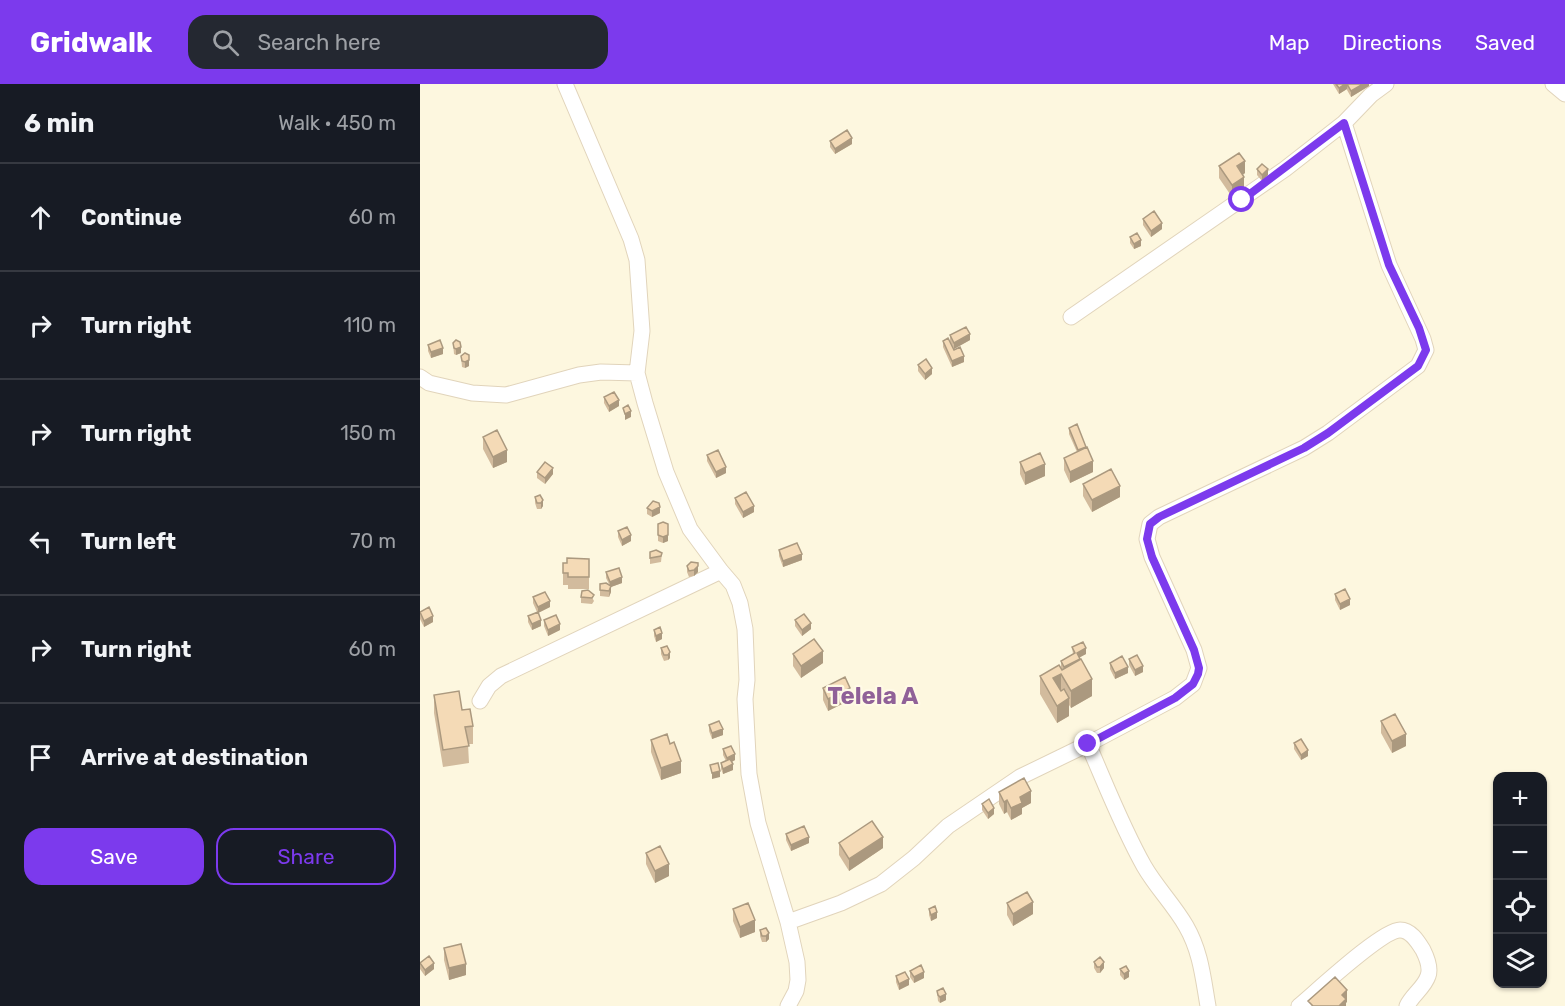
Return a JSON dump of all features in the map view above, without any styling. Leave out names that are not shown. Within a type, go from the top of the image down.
[{"type":"street","points":[[565,84],[631,239],[637,260],[642,331],[637,374],[666,472],[696,539],[734,585],[742,613],[747,680],[745,699],[749,774],[758,823],[788,922],[797,962],[796,991],[788,1006]]},
{"type":"street","points":[[1071,317],[1242,200],[1344,123],[1371,95],[1386,84]]},
{"type":"street","points":[[1553,84],[1565,94]]},
{"type":"street","points":[[788,922],[841,903],[881,884],[914,858],[948,826],[1020,777],[1175,698],[1193,684],[1199,668],[1194,650],[1152,557],[1147,539],[1150,524],[1159,517],[1304,448],[1328,433],[1418,366],[1423,359],[1426,350],[1423,339],[1389,265],[1344,123]]},
{"type":"street","points":[[420,377],[429,382],[472,393],[498,395],[579,375],[601,372],[637,374]]},
{"type":"street","points":[[480,701],[489,686],[501,676],[721,571]]},
{"type":"street","points":[[1088,744],[1143,865],[1186,926],[1195,944],[1203,968],[1208,1006]]},
{"type":"street","points":[[1299,1006],[1372,944],[1387,934],[1403,930],[1410,933],[1420,946],[1428,960],[1430,970],[1425,983],[1407,1006]]},
{"type":"building","points":[[1347,84],[1363,84],[1351,91]]},
{"type":"building","points":[[847,130],[852,138],[835,149],[830,141]]},
{"type":"building","points":[[1239,153],[1245,161],[1237,166],[1244,177],[1232,185],[1219,166]]},
{"type":"building","points":[[1262,164],[1268,169],[1262,175],[1257,169]]},
{"type":"building","points":[[1154,211],[1162,223],[1151,231],[1143,219]]},
{"type":"building","points":[[1137,233],[1141,240],[1134,244],[1130,237]]},
{"type":"building","points":[[966,327],[970,334],[954,343],[950,335]]},
{"type":"building","points":[[948,338],[954,350],[960,347],[964,356],[952,361],[943,341]]},
{"type":"building","points":[[440,340],[443,348],[431,352],[428,345]]},
{"type":"building","points":[[456,340],[460,342],[461,347],[456,349],[453,343]]},
{"type":"building","points":[[465,353],[469,355],[469,360],[465,362],[462,361],[461,356]]},
{"type":"building","points":[[926,359],[932,368],[925,374],[918,365]]},
{"type":"building","points":[[614,392],[619,400],[609,406],[604,397]]},
{"type":"building","points":[[628,405],[631,411],[625,414],[623,408]]},
{"type":"building","points":[[1077,424],[1086,447],[1078,450],[1069,428]]},
{"type":"building","points":[[497,430],[507,450],[493,457],[483,437]]},
{"type":"building","points":[[1087,447],[1093,461],[1070,472],[1064,458]]},
{"type":"building","points":[[718,450],[726,467],[716,472],[707,455]]},
{"type":"building","points":[[1040,453],[1045,464],[1025,473],[1020,462]]},
{"type":"building","points":[[545,462],[553,468],[545,478],[537,472]]},
{"type":"building","points":[[1111,469],[1120,486],[1092,500],[1083,484]]},
{"type":"building","points":[[746,492],[754,506],[743,512],[735,498]]},
{"type":"building","points":[[540,495],[543,500],[537,503],[535,497]]},
{"type":"building","points":[[653,501],[659,503],[660,507],[652,511],[647,508]]},
{"type":"building","points":[[663,522],[668,524],[668,535],[663,537],[658,535],[658,524]]},
{"type":"building","points":[[627,527],[631,535],[622,540],[618,531]]},
{"type":"building","points":[[797,543],[802,554],[783,561],[779,550]]},
{"type":"building","points":[[656,550],[662,553],[661,556],[650,558],[650,552]]},
{"type":"building","points":[[567,558],[589,559],[589,577],[568,577],[568,573],[563,573],[563,563],[567,563]]},
{"type":"building","points":[[691,562],[698,563],[698,566],[689,571],[687,566]]},
{"type":"building","points":[[619,568],[622,577],[610,582],[606,572]]},
{"type":"building","points":[[606,583],[611,586],[609,591],[600,590],[600,584]]},
{"type":"building","points":[[1345,589],[1350,599],[1340,604],[1335,594]]},
{"type":"building","points":[[588,590],[594,595],[592,598],[581,597],[582,591]]},
{"type":"building","points":[[545,592],[550,601],[538,607],[533,597]]},
{"type":"building","points":[[429,607],[433,616],[424,621],[420,612]]},
{"type":"building","points":[[538,612],[541,620],[532,624],[528,616]]},
{"type":"building","points":[[804,614],[811,623],[802,630],[795,620]]},
{"type":"building","points":[[556,615],[560,624],[548,630],[544,620]]},
{"type":"building","points":[[660,627],[662,633],[656,636],[654,630]]},
{"type":"building","points":[[814,639],[823,651],[801,666],[793,654]]},
{"type":"building","points":[[1083,642],[1086,648],[1077,653],[1080,659],[1064,667],[1061,661],[1075,653],[1072,647]]},
{"type":"building","points":[[667,646],[670,652],[664,655],[661,648]]},
{"type":"building","points":[[1137,655],[1143,666],[1135,670],[1129,659]]},
{"type":"building","points":[[1122,656],[1128,667],[1115,673],[1110,663]]},
{"type":"building","points":[[1081,659],[1092,679],[1071,691],[1061,674],[1053,678],[1061,691],[1064,689],[1069,698],[1057,706],[1040,676],[1059,665],[1062,670]]},
{"type":"building","points":[[845,677],[850,688],[828,699],[823,688]]},
{"type":"building","points":[[459,691],[462,710],[470,709],[473,726],[465,727],[469,746],[443,750],[434,695]]},
{"type":"building","points":[[1395,714],[1406,734],[1392,741],[1381,721]]},
{"type":"building","points":[[719,721],[723,729],[712,733],[709,725]]},
{"type":"building","points":[[667,734],[670,744],[674,742],[681,761],[661,768],[651,740]]},
{"type":"building","points":[[1301,739],[1308,750],[1301,755],[1294,743]]},
{"type":"building","points":[[731,746],[735,754],[727,758],[723,749]]},
{"type":"building","points":[[730,759],[733,764],[723,769],[721,763]]},
{"type":"building","points":[[718,763],[720,771],[712,773],[710,765]]},
{"type":"building","points":[[1024,778],[1031,791],[1020,797],[1022,803],[1011,808],[1007,800],[1004,802],[999,792]]},
{"type":"building","points":[[989,799],[994,808],[988,813],[982,804]]},
{"type":"building","points":[[872,821],[883,837],[849,859],[839,843]]},
{"type":"building","points":[[804,826],[809,837],[791,845],[786,834]]},
{"type":"building","points":[[660,846],[669,864],[655,871],[646,853]]},
{"type":"building","points":[[1027,892],[1033,902],[1013,914],[1007,903]]},
{"type":"building","points":[[748,903],[755,920],[740,927],[733,909]]},
{"type":"building","points":[[935,906],[937,912],[931,915],[929,909]]},
{"type":"building","points":[[766,928],[769,933],[762,936],[760,930]]},
{"type":"building","points":[[461,944],[466,964],[449,968],[444,948]]},
{"type":"building","points":[[429,956],[434,963],[425,970],[420,963]]},
{"type":"building","points":[[1100,957],[1104,962],[1097,967],[1094,962]]},
{"type":"building","points":[[921,965],[924,972],[914,977],[910,971]]},
{"type":"building","points":[[1126,966],[1129,971],[1124,974],[1120,969]]},
{"type":"building","points":[[905,972],[909,979],[899,984],[896,976]]},
{"type":"building","points":[[1335,977],[1347,990],[1342,995],[1346,999],[1339,1006],[1313,1006],[1308,1001]]},
{"type":"building","points":[[943,988],[946,994],[940,997],[937,991]]},
{"type":"district","name":"Telela A","points":[[873,696]]},
{"type":"route","points":[[1088,744],[1175,698],[1193,684],[1198,674],[1199,668],[1194,650],[1148,546],[1147,533],[1150,524],[1159,517],[1304,448],[1328,433],[1418,366],[1426,350],[1419,328],[1389,265],[1344,123],[1242,200]]}]
